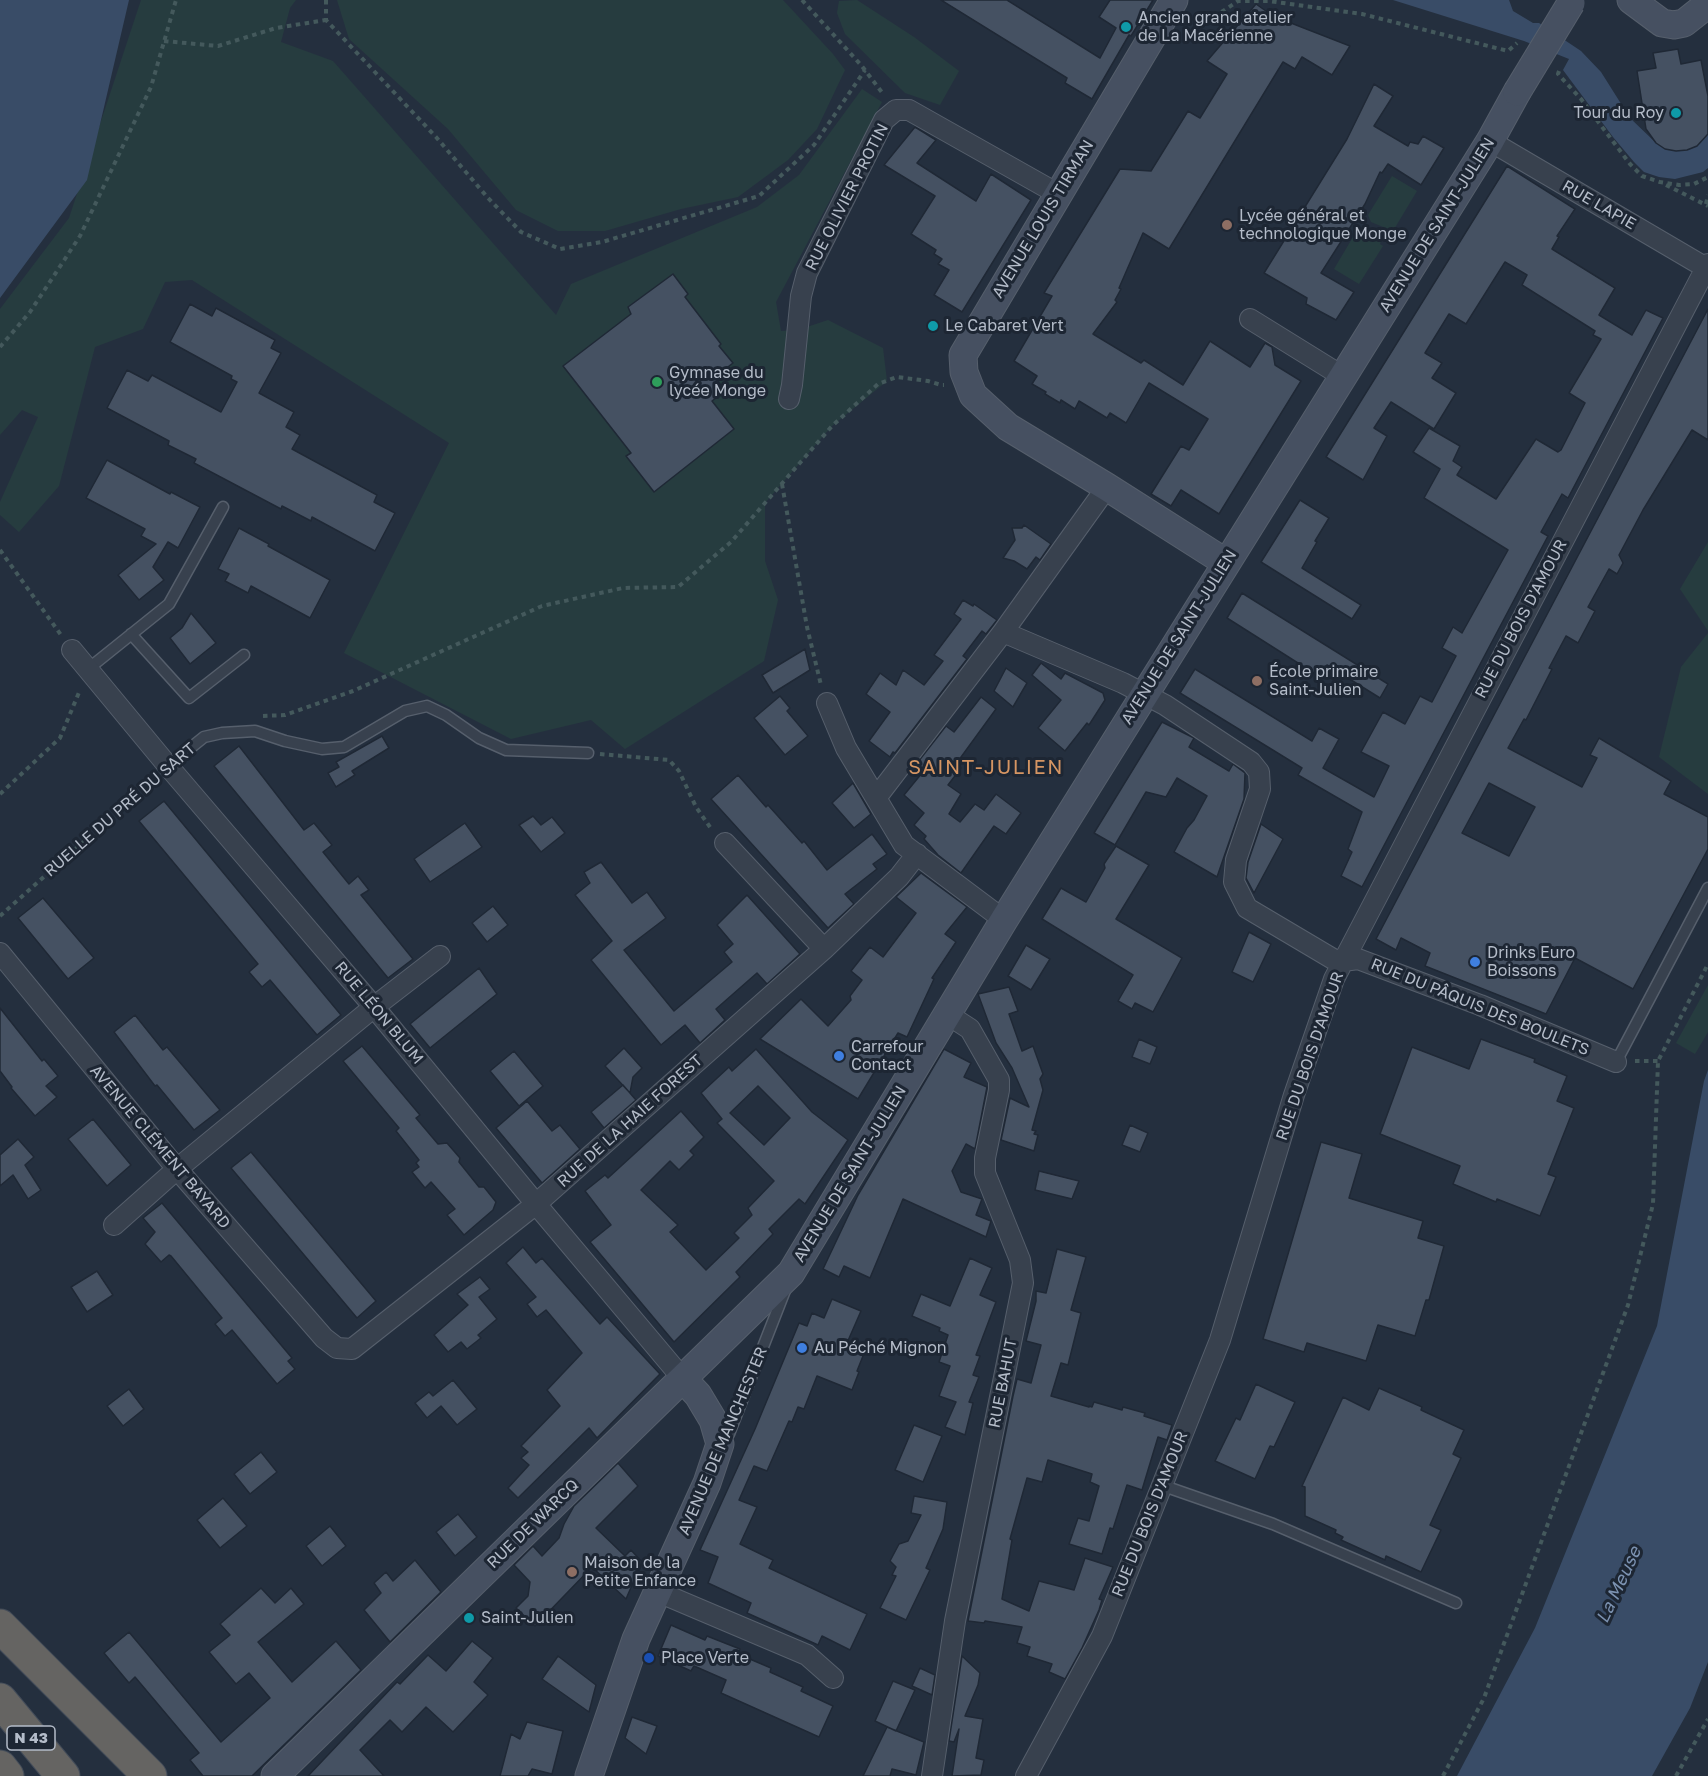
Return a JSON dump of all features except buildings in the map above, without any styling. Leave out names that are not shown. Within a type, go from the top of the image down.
[{"type":"highway","points":[[0,1626],[150,1776]]},
{"type":"highway","name":"N 43","points":[[0,1700],[63,1776]]},
{"type":"highway","name":"N 43","points":[[0,1767],[8,1776]]},
{"type":"main road","points":[[1630,0],[1662,22],[1674,26],[1684,23],[1708,4]]},
{"type":"main road","name":"AVENUE DE SAINT-JULIEN","points":[[791,1273],[1004,920],[1490,141],[1572,1]]},
{"type":"main road","name":"AVENUE LOUIS TIRMAN","points":[[967,380],[963,355],[1168,9]]},
{"type":"main road","points":[[967,380],[973,395],[1008,427],[1226,562]]},
{"type":"main road","name":"RUE DE WARCQ","points":[[275,1776],[791,1273]]},
{"type":"main road","points":[[683,1379],[698,1395],[713,1420],[720,1444]]},
{"type":"main road","name":"AVENUE DE MANCHESTER","points":[[589,1776],[636,1638],[707,1483],[720,1444]]},
{"type":"street","name":"RUE OLIVIER PROTIN","points":[[789,399],[801,296],[807,273],[884,120],[896,110],[909,110],[1058,194]]},
{"type":"street","name":"RUE LAPIE","points":[[1490,141],[1707,266]]},
{"type":"street","name":"RUE DU BOIS D'AMOUR","points":[[1026,1776],[1102,1636],[1220,1340],[1294,1095],[1334,979],[1707,266]]},
{"type":"street","points":[[1250,319],[1342,376]]},
{"type":"street","points":[[876,798],[1003,632],[1107,487]]},
{"type":"street","points":[[1003,632],[1144,694]]},
{"type":"street","name":"RUE LÉON BLUM","points":[[72,650],[374,1007],[683,1379]]},
{"type":"street","name":"RUE DU PÂQUIS DES BOULETS","points":[[1144,694],[1165,705],[1251,762],[1259,772],[1260,789],[1236,860],[1234,882],[1246,908],[1326,955],[1343,961],[1358,959],[1480,1005],[1616,1062]]},
{"type":"street","points":[[827,703],[846,748],[904,844],[1004,920]]},
{"type":"street","points":[[725,843],[824,949]]},
{"type":"street","name":"RUE DE LA HAIE FOREST","points":[[324,1338],[337,1348],[352,1349],[536,1204],[824,949],[899,877],[917,854]]},
{"type":"street","name":"AVENUE CLÉMENT BAYARD","points":[[0,953],[177,1169],[324,1338]]},
{"type":"street","points":[[114,1225],[177,1169],[374,1007],[440,956]]},
{"type":"street","name":"RUE BAHUT","points":[[932,1776],[955,1621],[1023,1283],[1020,1260],[985,1173],[985,1158],[999,1080],[970,1029],[947,1014]]},
{"type":"street","points":[[656,1591],[807,1655],[833,1678]]},
{"type":"lane","points":[[88,669],[169,604],[223,507]]},
{"type":"lane","points":[[131,634],[189,698],[244,655]]},
{"type":"lane","name":"RUELLE DU PRÉ DU SART","points":[[168,766],[204,737],[222,733],[255,731],[285,741],[322,749],[344,747],[405,711],[427,706],[446,715],[479,738],[506,750],[588,753]]},
{"type":"lane","points":[[1616,1062],[1708,888]]},
{"type":"lane","name":"AVENUE DE MANCHESTER","points":[[720,1444],[729,1434],[791,1273]]},
{"type":"lane","points":[[1161,1485],[1273,1524],[1456,1603]]},
{"type":"path","points":[[0,347],[30,312],[80,236],[151,87],[176,0]]},
{"type":"path","points":[[326,0],[326,20],[436,137],[488,198],[521,232],[560,249],[602,242],[759,196],[814,145],[865,70]]},
{"type":"path","points":[[802,0],[865,70],[896,110]]},
{"type":"path","points":[[1168,9],[1190,33],[1238,1],[1269,1],[1362,14],[1508,51],[1518,43]]},
{"type":"path","points":[[164,41],[218,46],[276,28],[326,20]]},
{"type":"path","points":[[1561,66],[1558,74],[1581,99],[1630,164],[1642,176],[1660,182],[1707,205],[1708,195]]},
{"type":"path","points":[[1660,182],[1679,185],[1694,184],[1708,177]]},
{"type":"path","points":[[262,716],[285,715],[352,691],[542,606],[623,588],[678,587],[731,542],[832,426],[878,384],[897,377],[941,385],[967,380]]},
{"type":"path","points":[[782,483],[809,638],[827,703]]},
{"type":"path","points":[[0,550],[72,650]]},
{"type":"path","points":[[0,794],[60,738],[88,669]]},
{"type":"path","points":[[588,753],[669,760],[679,771],[708,826],[725,843]]},
{"type":"path","name":"RUELLE DU PRÉ DU SART","points":[[0,916],[168,766]]},
{"type":"path","points":[[1443,1776],[1484,1698],[1628,1305],[1653,1204],[1658,1061],[1708,964]]},
{"type":"path","points":[[1676,1776],[1708,1719]]},
{"type":"green space","points":[[141,0],[296,0],[290,8],[281,42],[333,61],[556,315],[571,284],[757,207],[799,175],[862,89],[882,102],[776,302],[781,331],[798,330],[828,320],[883,348],[887,381],[832,426],[765,503],[765,561],[778,600],[764,661],[625,749],[591,720],[511,739],[344,653],[449,443],[192,280],[165,282],[143,329],[95,347],[59,486],[19,532],[0,515],[0,502],[38,417],[22,410],[0,435],[0,309],[69,218]]},
{"type":"green space","points":[[337,0],[783,0],[845,70],[817,129],[788,160],[738,197],[681,209],[605,231],[558,231],[516,210],[448,129],[349,39]]},
{"type":"green space","points":[[857,0],[914,37],[959,71],[940,105],[905,93],[845,34],[837,13],[839,1]]},
{"type":"green space","points":[[1392,176],[1417,191],[1393,231],[1371,222],[1368,215]]},
{"type":"green space","points":[[1361,230],[1381,241],[1380,244],[1383,246],[1359,284],[1334,269],[1356,232]]},
{"type":"green space","points":[[1708,542],[1708,631],[1680,589]]},
{"type":"green space","points":[[1708,633],[1708,794],[1659,757],[1681,667]]},
{"type":"green space","points":[[1708,985],[1708,1032],[1695,1054],[1676,1043]]},
{"type":"water","points":[[0,0],[129,0],[87,180],[0,298]]},
{"type":"water","points":[[1393,0],[1509,0],[1513,11],[1533,23],[1539,23],[1581,51],[1601,72],[1630,118],[1656,143],[1672,150],[1687,150],[1697,146],[1708,134],[1708,168],[1703,172],[1675,179],[1644,172],[1613,137],[1563,70],[1569,59],[1524,41]]},
{"type":"water","name":"La Meuse","points":[[1708,1070],[1708,1662],[1690,1708],[1652,1776],[1457,1776],[1535,1628],[1657,1326]]},
{"type":"place","name":"Ancien grand atelier de La Macérienne","points":[[1126,27]]},
{"type":"place","name":"Tour du Roy","points":[[1676,113]]},
{"type":"place","name":"Lycée général et technologique Monge","points":[[1227,225]]},
{"type":"place","name":"Le Cabaret Vert","points":[[933,326]]},
{"type":"place","name":"Gymnase du lycée Monge","points":[[657,382]]},
{"type":"place","name":"École primaire Saint-Julien","points":[[1257,681]]},
{"type":"place","name":"Drinks Euro Boissons","points":[[1475,962]]},
{"type":"place","name":"Carrefour Contact","points":[[839,1056]]},
{"type":"place","name":"Au Péché Mignon","points":[[802,1348]]},
{"type":"place","name":"Maison de la Petite Enfance","points":[[572,1572]]},
{"type":"place","name":"Saint-Julien","points":[[469,1618]]},
{"type":"place","name":"Place Verte","points":[[649,1658]]},
{"type":"district","name":"SAINT-JULIEN","points":[[986,768]]}]
